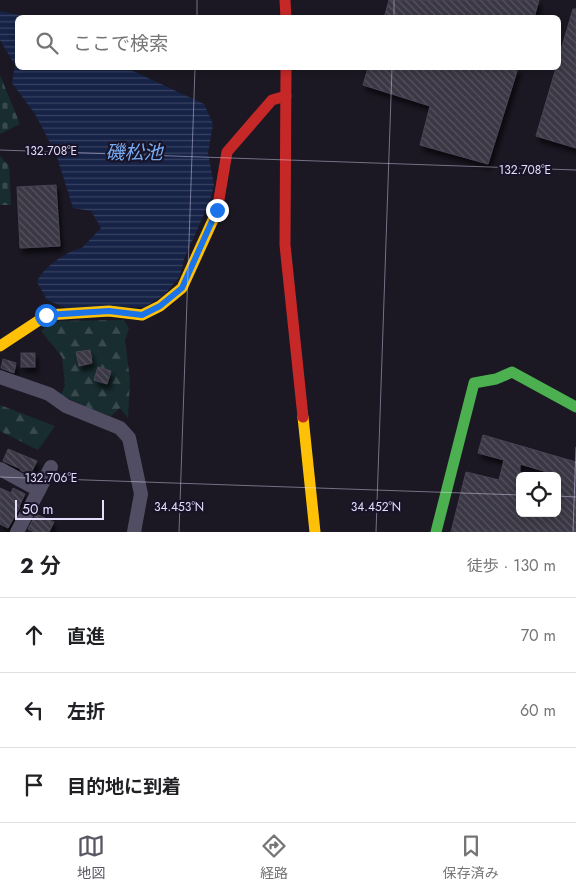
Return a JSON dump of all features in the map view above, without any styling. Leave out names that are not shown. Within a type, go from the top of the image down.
[{"type":"street","points":[[286,0],[286,15]]},
{"type":"street","points":[[286,70],[285,246],[315,532]]},
{"type":"street","points":[[0,346],[46,315],[109,311],[142,315],[160,306],[182,288],[217,210],[227,152],[272,100],[286,96]]},
{"type":"street","points":[[436,532],[474,383],[496,379],[512,372],[576,407]]},
{"type":"street","points":[[0,377],[50,394],[66,406],[120,428],[129,438],[142,494],[134,532]]},
{"type":"street","points":[[17,532],[51,467]]},
{"type":"street","points":[[0,469],[39,490]]},
{"type":"green space","points":[[0,75],[20,124],[0,134]]},
{"type":"green space","points":[[0,156],[9,166],[11,205],[0,205]]},
{"type":"green space","points":[[124,320],[129,328],[125,340],[130,380],[128,418],[120,408],[111,416],[61,395],[65,385],[62,357],[41,331],[54,321]]},
{"type":"green space","points":[[0,405],[55,426],[38,450],[0,431]]},
{"type":"water","name":"磯松池","points":[[0,11],[19,15],[15,15],[15,65],[0,40]]},
{"type":"water","name":"磯松池","points":[[15,65],[15,70],[128,70],[204,104],[213,124],[208,153],[214,185],[210,201],[184,259],[180,276],[165,294],[145,307],[66,308],[47,300],[37,282],[44,271],[70,252],[82,248],[101,228],[91,211],[73,208],[56,154],[35,114],[12,83]]},
{"type":"building","points":[[389,0],[539,0],[535,15],[385,15]]},
{"type":"building","points":[[573,9],[576,9],[576,148],[536,136],[555,70],[561,70],[561,50]]},
{"type":"building","points":[[367,70],[517,70],[488,164],[420,145],[430,106],[363,85]]},
{"type":"building","points":[[56,185],[60,246],[20,248],[17,187]]},
{"type":"building","points":[[90,350],[92,363],[79,366],[76,352]]},
{"type":"building","points":[[21,353],[35,353],[35,367],[21,367]]},
{"type":"building","points":[[3,359],[16,363],[14,373],[1,368]]},
{"type":"building","points":[[98,367],[111,371],[107,384],[94,380]]},
{"type":"building","points":[[483,435],[576,462],[576,532],[451,532],[466,472],[499,480],[504,460],[478,453]]},
{"type":"building","points":[[8,449],[37,461],[30,475],[3,461]]},
{"type":"building","points":[[0,488],[11,493],[13,488],[25,494],[8,528],[0,524]]},
{"type":"building","points":[[36,514],[54,522],[49,532],[34,532],[28,529]]},
{"type":"traffic: fast","points":[[436,532],[474,383],[496,379],[512,372],[576,407]]},
{"type":"traffic: slow","points":[[0,346],[47,315],[109,311],[142,315],[160,306],[182,288],[217,211]]},
{"type":"traffic: slow","points":[[303,417],[315,532]]},
{"type":"traffic: jam","points":[[285,0],[286,15]]},
{"type":"traffic: jam","points":[[286,70],[285,245],[303,417]]},
{"type":"traffic: jam","points":[[217,211],[227,152],[272,100],[286,96]]},
{"type":"route","points":[[46,315],[109,311],[142,315],[160,306],[182,288],[217,210]]}]
